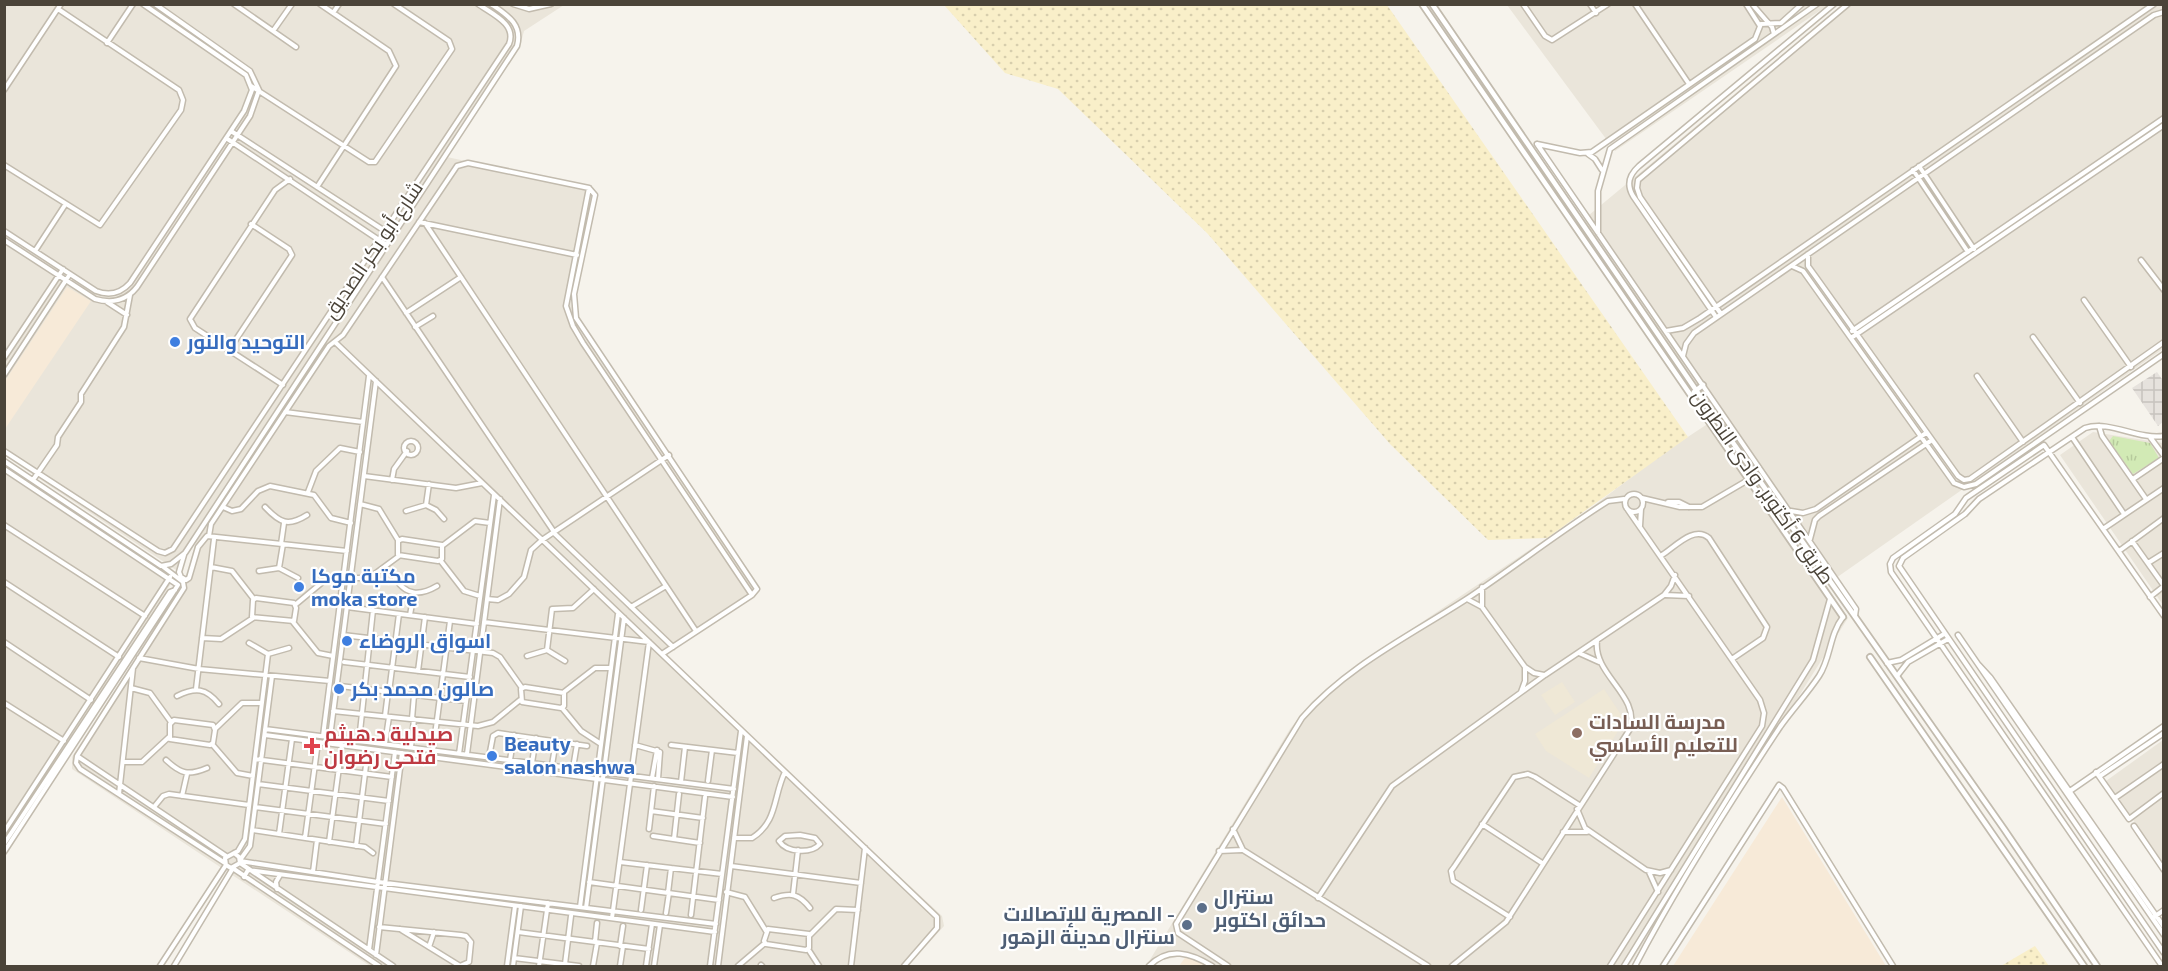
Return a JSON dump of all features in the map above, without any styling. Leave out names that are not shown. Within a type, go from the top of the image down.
[{"type":"street","points":[[4,90],[61,4]]},
{"type":"street","points":[[108,43],[133,4]]},
{"type":"street","points":[[143,4],[242,72],[252,86],[369,162],[375,162],[451,51],[449,41],[394,4]]},
{"type":"street","points":[[107,302],[130,295],[137,287],[254,108],[259,90],[250,70],[155,4]]},
{"type":"street","points":[[234,4],[296,46]]},
{"type":"street","points":[[273,31],[292,4]]},
{"type":"street","points":[[316,187],[396,66],[389,51],[320,4]]},
{"type":"street","points":[[333,13],[339,4]]},
{"type":"street","points":[[478,4],[506,23],[511,33],[519,34]]},
{"type":"street","points":[[161,566],[171,564],[184,553],[517,46],[519,34],[511,18],[491,4]]},
{"type":"street","points":[[513,4],[529,9],[551,4]]},
{"type":"street","name":"طريق 6 أكتوبر, وادى النطرون","points":[[1422,4],[1843,617]]},
{"type":"street","name":"طريق 6 أكتوبر, وادى النطرون","points":[[1432,4],[1696,390],[2097,966]]},
{"type":"street","points":[[1532,4],[1524,7],[1545,36],[1552,39],[1608,4]]},
{"type":"street","points":[[1590,4],[1596,13]]},
{"type":"street","points":[[1635,4],[1689,84]]},
{"type":"street","points":[[1746,4],[1760,26]]},
{"type":"street","points":[[1752,4],[1766,23],[1772,27],[1774,34]]},
{"type":"street","points":[[1588,153],[1755,39],[1760,26],[1766,23],[1778,24],[1802,4]]},
{"type":"street","points":[[1598,234],[1597,201],[1608,151],[1816,4]]},
{"type":"street","points":[[1721,314],[1714,309],[1633,196],[1629,187],[1631,176],[1639,166],[1834,4]]},
{"type":"street","points":[[1716,317],[1714,309],[1640,198],[1637,188],[1638,180],[1848,4]]},
{"type":"street","points":[[1666,331],[1683,328],[1714,309],[2153,5],[2161,13],[1716,317],[1688,340],[1683,356]]},
{"type":"street","points":[[4,165],[94,224],[102,224],[182,105],[178,90],[58,9]]},
{"type":"street","points":[[1753,16],[1758,13]]},
{"type":"street","points":[[1794,13],[1797,18]]},
{"type":"street","name":"شارع أبو بكر الصديق","points":[[124,529],[165,553],[173,549],[509,44],[511,33]]},
{"type":"street","points":[[196,40],[200,35]]},
{"type":"street","points":[[1797,36],[1802,42]]},
{"type":"street","points":[[1727,58],[1731,64]]},
{"type":"street","points":[[487,77],[494,82]]},
{"type":"street","points":[[4,231],[96,291],[114,293],[124,289],[250,101],[252,86]]},
{"type":"street","points":[[1650,111],[1654,117]]},
{"type":"street","points":[[1642,117],[1647,122]]},
{"type":"street","points":[[1849,336],[2163,118]]},
{"type":"street","points":[[1975,250],[2163,125]]},
{"type":"street","points":[[231,130],[391,235]]},
{"type":"street","points":[[1624,130],[1627,136]]},
{"type":"street","points":[[450,134],[456,138]]},
{"type":"street","points":[[226,138],[335,208],[385,244]]},
{"type":"street","points":[[1612,138],[1616,144]]},
{"type":"street","points":[[1602,171],[1595,159],[1588,153],[1537,144],[1810,539],[1856,609],[1854,617]]},
{"type":"street","points":[[433,160],[439,164]]},
{"type":"street","points":[[196,689],[211,567],[211,524],[329,346],[335,342],[457,166],[462,163],[589,188],[595,195],[574,294],[576,318],[756,586],[756,592],[752,596],[662,654]]},
{"type":"street","points":[[275,190],[281,164]]},
{"type":"street","points":[[1919,166],[1975,250]]},
{"type":"street","points":[[1913,170],[1970,254]]},
{"type":"street","points":[[200,177],[207,182]]},
{"type":"street","points":[[283,386],[195,328],[190,319],[275,190],[290,179]]},
{"type":"street","points":[[589,188],[567,295],[568,316],[752,596]]},
{"type":"street","points":[[189,194],[196,198]]},
{"type":"street","points":[[335,208],[340,202]]},
{"type":"street","points":[[35,251],[65,205]]},
{"type":"street","points":[[419,222],[581,256]]},
{"type":"street","points":[[229,350],[292,255],[289,249],[251,224]]},
{"type":"street","points":[[425,224],[696,631]]},
{"type":"street","points":[[159,238],[166,243]]},
{"type":"street","points":[[4,240],[92,297],[107,302],[127,315]]},
{"type":"street","points":[[1808,254],[1808,266],[1926,433],[1958,476],[1964,480],[2080,403],[2163,342]]},
{"type":"street","points":[[2141,260],[2163,290]]},
{"type":"street","points":[[52,272],[56,265]]},
{"type":"street","points":[[1791,266],[1803,271],[1954,483],[1962,487],[1973,485],[2163,354]]},
{"type":"street","points":[[4,358],[63,269]]},
{"type":"street","points":[[4,375],[66,281],[72,276]]},
{"type":"street","points":[[71,284],[72,276]]},
{"type":"street","points":[[382,277],[554,532],[673,647]]},
{"type":"street","points":[[406,313],[461,277]]},
{"type":"street","points":[[131,281],[137,287]]},
{"type":"street","points":[[92,297],[96,291]]},
{"type":"street","points":[[33,480],[57,445],[58,437],[80,404],[81,394],[120,334],[127,315],[130,295]]},
{"type":"street","points":[[2084,300],[2131,367]]},
{"type":"street","points":[[416,327],[433,316]]},
{"type":"street","points":[[31,318],[39,323]]},
{"type":"street","points":[[1700,318],[1706,325]]},
{"type":"street","points":[[2033,337],[2080,403]]},
{"type":"street","points":[[335,342],[938,919],[937,928],[904,966]]},
{"type":"street","points":[[303,354],[311,360]]},
{"type":"street","points":[[323,736],[370,375]]},
{"type":"street","points":[[1977,376],[2023,442]]},
{"type":"street","points":[[330,737],[376,381]]},
{"type":"street","points":[[1689,395],[1703,385]]},
{"type":"street","points":[[285,412],[363,422]]},
{"type":"street","points":[[260,419],[268,424]]},
{"type":"street","points":[[2163,436],[2150,437],[2099,426],[2088,426],[1979,499],[1965,514],[1903,558],[1900,564],[1901,571],[2163,953]]},
{"type":"street","points":[[2099,426],[2102,436],[2146,499]]},
{"type":"street","points":[[1791,512],[1807,512],[1823,504],[1926,433]]},
{"type":"street","points":[[2072,437],[2124,514]]},
{"type":"street","points":[[2133,479],[2163,457],[2150,437]]},
{"type":"street","points":[[1810,539],[1815,520],[1827,510],[1932,440]]},
{"type":"street","points":[[1891,561],[1955,514],[1966,498],[2044,445],[2163,616]]},
{"type":"street","points":[[308,492],[316,471],[340,448],[360,452]]},
{"type":"street","points":[[4,451],[124,529],[119,537]]},
{"type":"street","points":[[392,480],[394,469],[407,451]]},
{"type":"street","points":[[487,598],[498,600],[509,594],[524,577],[531,550],[542,540],[669,455]]},
{"type":"street","points":[[2028,456],[2033,463]]},
{"type":"street","points":[[4,461],[161,566],[185,586],[77,756],[76,763],[80,769],[379,966]]},
{"type":"street","points":[[1879,465],[1884,472]]},
{"type":"street","points":[[4,469],[178,583],[4,852]]},
{"type":"street","points":[[364,476],[465,488],[483,483]]},
{"type":"street","points":[[1228,966],[1178,933],[1176,928],[1233,828],[1293,731],[1312,705],[1348,675],[1466,599],[1608,501],[1624,499],[1629,495],[1679,502],[1690,507],[1711,504],[1748,480]]},
{"type":"street","points":[[426,505],[429,484]]},
{"type":"street","points":[[223,507],[232,511],[241,509],[258,491],[270,486],[308,492],[319,500],[331,518],[351,523]]},
{"type":"street","points":[[2103,529],[2163,488]]},
{"type":"street","points":[[459,753],[494,494]]},
{"type":"street","points":[[1640,526],[1642,498]]},
{"type":"street","points":[[467,754],[500,499]]},
{"type":"street","points":[[1610,966],[1763,723],[1762,703],[1662,555],[1628,510],[1624,499]]},
{"type":"street","points":[[360,504],[379,509],[398,540],[396,552],[399,555]]},
{"type":"street","points":[[1823,504],[1827,510]]},
{"type":"street","points":[[406,511],[426,505],[436,510],[444,519]]},
{"type":"street","points":[[265,507],[274,517],[284,523],[296,522],[308,515]]},
{"type":"street","points":[[352,508],[359,510]]},
{"type":"street","points":[[1628,510],[1641,509]]},
{"type":"street","points":[[2119,551],[2163,518]]},
{"type":"street","points":[[440,560],[442,546],[475,521],[490,523]]},
{"type":"street","points":[[279,568],[284,523]]},
{"type":"street","points":[[4,525],[145,616]]},
{"type":"street","points":[[1787,536],[1794,531]]},
{"type":"street","points":[[1662,555],[1693,534],[1702,533],[1709,538],[1767,627],[1763,638],[1732,659]]},
{"type":"street","points":[[489,534],[495,535]]},
{"type":"street","points":[[184,553],[179,572],[186,580],[189,578],[201,542],[212,537],[347,551]]},
{"type":"street","points":[[398,540],[442,546]]},
{"type":"street","points":[[2132,541],[2163,586],[2150,597]]},
{"type":"street","points":[[2148,563],[2163,553]]},
{"type":"street","points":[[351,578],[369,578],[399,555],[440,560],[464,591],[481,596]]},
{"type":"street","points":[[1891,561],[1900,564]]},
{"type":"street","points":[[1891,561],[1891,572],[2162,966]]},
{"type":"street","points":[[211,567],[232,571],[254,599],[295,604]]},
{"type":"street","points":[[259,571],[279,568],[298,578]]},
{"type":"street","points":[[1318,898],[1392,786],[1545,675],[1664,596],[1675,574]]},
{"type":"street","points":[[4,832],[170,577]]},
{"type":"street","points":[[395,578],[403,588],[414,593],[426,592],[437,586]]},
{"type":"street","points":[[293,622],[295,604],[325,580],[343,580]]},
{"type":"street","points":[[4,582],[119,657]]},
{"type":"street","points":[[631,607],[666,586]]},
{"type":"street","points":[[1482,587],[1482,608]]},
{"type":"street","points":[[547,650],[552,609],[573,608],[594,589]]},
{"type":"street","points":[[4,844],[101,701],[170,592],[175,590]]},
{"type":"street","points":[[410,615],[414,593]]},
{"type":"street","points":[[1840,598],[1846,594]]},
{"type":"street","points":[[1664,596],[1689,596]]},
{"type":"street","points":[[253,617],[251,613],[254,599]]},
{"type":"street","points":[[1466,599],[1482,608],[1525,667],[1534,673],[1545,675]]},
{"type":"street","points":[[1624,966],[1813,660],[1830,600]]},
{"type":"street","points":[[347,607],[477,624]]},
{"type":"street","points":[[359,741],[373,610]]},
{"type":"street","points":[[580,907],[619,613]]},
{"type":"street","points":[[385,744],[399,614]]},
{"type":"street","points":[[202,638],[221,639],[253,617],[293,622],[318,653],[333,657]]},
{"type":"street","points":[[418,671],[425,617]]},
{"type":"street","points":[[1635,966],[1681,886],[1772,740],[1820,674],[1828,659],[1835,631],[1843,617]]},
{"type":"street","points":[[586,908],[624,618]]},
{"type":"street","points":[[433,750],[450,621]]},
{"type":"street","points":[[484,622],[649,642]]},
{"type":"street","points":[[333,711],[471,725],[493,722],[520,700],[522,688],[500,657],[480,652],[343,634]]},
{"type":"street","points":[[1887,663],[1901,660],[1944,634]]},
{"type":"street","points":[[1958,635],[2163,927]]},
{"type":"street","points":[[1897,677],[1904,665],[1948,639]]},
{"type":"street","points":[[130,640],[136,644]]},
{"type":"street","points":[[1597,641],[1599,663]]},
{"type":"street","points":[[4,642],[91,700]]},
{"type":"street","points":[[612,918],[649,642]]},
{"type":"street","points":[[249,643],[268,654],[289,648]]},
{"type":"street","points":[[335,647],[342,648]]},
{"type":"street","points":[[527,656],[547,650],[565,661]]},
{"type":"street","points":[[1452,966],[1491,936],[1510,917],[1542,863],[1628,732],[1632,721],[1628,705],[1599,663],[1579,653]]},
{"type":"street","points":[[77,756],[226,855],[234,853],[244,844],[268,654]]},
{"type":"street","points":[[1870,657],[2084,966]]},
{"type":"street","points":[[139,658],[199,669],[330,681]]},
{"type":"street","points":[[344,662],[470,677]]},
{"type":"street","points":[[1520,694],[1525,681],[1525,667]]},
{"type":"street","points":[[119,794],[133,668]]},
{"type":"street","points":[[471,668],[478,669]]},
{"type":"street","points":[[522,688],[564,692],[594,668],[611,668]]},
{"type":"street","points":[[174,966],[233,868],[248,852],[272,676]]},
{"type":"street","points":[[340,686],[466,701]]},
{"type":"street","points":[[123,762],[142,762],[169,737],[171,722],[150,693],[131,688]]},
{"type":"street","points":[[177,696],[196,689],[210,694],[219,704]]},
{"type":"street","points":[[562,708],[566,695],[564,692]]},
{"type":"street","points":[[411,747],[414,695]]},
{"type":"street","points":[[607,699],[613,699]]},
{"type":"street","points":[[520,700],[562,708],[581,731],[601,744]]},
{"type":"street","points":[[4,703],[64,741]]},
{"type":"street","points":[[212,744],[215,730],[242,703],[262,703]]},
{"type":"street","points":[[171,722],[174,720],[211,724],[215,730]]},
{"type":"street","points":[[2098,774],[2163,726]]},
{"type":"street","points":[[266,729],[734,789]]},
{"type":"street","points":[[710,966],[741,730]]},
{"type":"street","points":[[489,757],[495,735],[500,733],[587,746]]},
{"type":"street","points":[[2070,791],[2163,733]]},
{"type":"street","points":[[265,735],[733,796]]},
{"type":"street","points":[[510,760],[514,735]]},
{"type":"street","points":[[718,966],[747,736]]},
{"type":"street","points":[[169,737],[171,740],[212,744],[237,773],[253,776]]},
{"type":"street","points":[[532,763],[536,738]]},
{"type":"street","points":[[279,834],[292,739]]},
{"type":"street","points":[[552,765],[556,741]]},
{"type":"street","points":[[305,838],[318,742]]},
{"type":"street","points":[[573,768],[577,744]]},
{"type":"street","points":[[329,842],[342,745]]},
{"type":"street","points":[[635,745],[657,750],[662,757],[658,779]]},
{"type":"street","points":[[671,745],[738,753]]},
{"type":"street","points":[[681,782],[685,747]]},
{"type":"street","points":[[356,846],[368,749]]},
{"type":"street","points":[[652,778],[657,750]]},
{"type":"street","points":[[708,781],[712,750]]},
{"type":"street","points":[[440,751],[440,758]]},
{"type":"street","points":[[369,950],[395,752]]},
{"type":"street","points":[[376,955],[402,753]]},
{"type":"street","points":[[55,755],[60,759]]},
{"type":"street","points":[[255,759],[392,777]]},
{"type":"street","points":[[2032,764],[2045,759]]},
{"type":"street","points":[[166,760],[176,770],[187,774],[207,768]]},
{"type":"street","points":[[520,769],[521,761]]},
{"type":"street","points":[[2115,798],[2163,764]]},
{"type":"street","points":[[2040,774],[2050,766]]},
{"type":"street","points":[[734,838],[752,838],[771,819],[777,791],[785,772]]},
{"type":"street","points":[[182,796],[187,774]]},
{"type":"street","points":[[1510,917],[1457,884],[1451,876],[1451,871],[1508,782],[1520,774],[1535,777],[1578,807],[1580,822],[1590,833],[1646,870],[1653,878],[1658,892]]},
{"type":"street","points":[[2098,774],[2129,819],[2163,793]]},
{"type":"street","points":[[258,784],[389,801]]},
{"type":"street","points":[[1663,966],[1779,785],[1893,966]]},
{"type":"street","points":[[2063,785],[2070,791],[2154,917],[2163,935]]},
{"type":"street","points":[[649,829],[654,786]]},
{"type":"street","points":[[674,839],[679,794]]},
{"type":"street","points":[[154,807],[166,795],[249,806]]},
{"type":"street","points":[[691,915],[705,797]]},
{"type":"street","points":[[255,807],[359,821],[393,820]]},
{"type":"street","points":[[1981,817],[1990,810]]},
{"type":"street","points":[[651,811],[703,818]]},
{"type":"street","points":[[730,815],[737,816]]},
{"type":"street","points":[[1482,824],[1542,863]]},
{"type":"street","points":[[2133,826],[2163,870]]},
{"type":"street","points":[[1233,828],[1243,850],[1426,966]]},
{"type":"street","points":[[252,830],[365,847],[373,853]]},
{"type":"street","points":[[1563,832],[1590,833]]},
{"type":"street","points":[[2078,842],[2081,833]]},
{"type":"street","points":[[800,835],[814,838],[820,844],[814,849],[798,850],[785,847],[779,841],[785,836],[800,835]]},
{"type":"street","points":[[653,836],[700,843]]},
{"type":"street","points":[[313,872],[317,840]]},
{"type":"street","points":[[244,844],[250,846]]},
{"type":"street","points":[[851,966],[865,848]]},
{"type":"street","points":[[792,894],[798,850]]},
{"type":"street","points":[[1219,851],[1243,850]]},
{"type":"street","points":[[2085,854],[2092,850]]},
{"type":"street","points":[[248,852],[249,860],[254,863]]},
{"type":"street","points":[[234,853],[249,870],[393,966]]},
{"type":"street","points":[[160,966],[225,864],[226,855]]},
{"type":"street","points":[[240,861],[385,883],[716,924]]},
{"type":"street","points":[[620,862],[722,874]]},
{"type":"street","points":[[641,910],[647,865]]},
{"type":"street","points":[[731,866],[861,883]]},
{"type":"street","points":[[666,913],[671,868]]},
{"type":"street","points":[[249,870],[715,932]]},
{"type":"street","points":[[244,877],[249,870]]},
{"type":"street","points":[[1646,870],[1660,873],[1671,870]]},
{"type":"street","points":[[277,889],[276,882],[280,875]]},
{"type":"street","points":[[330,875],[330,881]]},
{"type":"street","points":[[589,882],[719,900]]},
{"type":"street","points":[[720,891],[745,897],[766,931],[765,943],[738,966]]},
{"type":"street","points":[[457,892],[457,898]]},
{"type":"street","points":[[774,898],[792,894],[803,898],[810,908]]},
{"type":"street","points":[[539,966],[548,903]]},
{"type":"street","points":[[507,966],[515,906]]},
{"type":"street","points":[[513,966],[521,906]]},
{"type":"street","points":[[819,966],[808,949],[810,935],[836,909],[858,910]]},
{"type":"street","points":[[2154,917],[2163,910]]},
{"type":"street","points":[[565,964],[571,916]]},
{"type":"street","points":[[314,923],[318,917]]},
{"type":"street","points":[[692,929],[693,921]]},
{"type":"street","points":[[593,966],[597,923]]},
{"type":"street","points":[[646,966],[652,924]]},
{"type":"street","points":[[654,966],[660,924]]},
{"type":"street","points":[[620,966],[623,926]]},
{"type":"street","points":[[379,927],[400,929],[434,933],[466,936],[471,942],[470,960],[465,966],[460,966],[400,929]]},
{"type":"street","points":[[766,931],[770,928],[810,935]]},
{"type":"street","points":[[518,932],[648,949]]},
{"type":"street","points":[[429,947],[434,933]]},
{"type":"street","points":[[765,943],[808,949]]},
{"type":"street","points":[[1149,966],[1162,958],[1186,953],[1212,966]]},
{"type":"street","points":[[514,958],[576,966]]},
{"type":"shaded area","points":[[4,5],[564,5],[524,31],[520,46],[447,157],[594,189],[570,297],[575,323],[757,593],[664,655],[942,916],[944,926],[908,966],[370,966],[72,769],[72,757],[182,588],[196,542],[176,570],[5,456]]},
{"type":"shaded area","points":[[1507,5],[1828,5],[1615,151]]},
{"type":"shaded area","points":[[1842,5],[2163,5],[2163,349],[1826,585],[1848,618],[1629,966],[1206,966],[1187,955],[1148,963],[1290,729],[1311,703],[1346,673],[1583,514],[1662,454],[1712,421],[1577,225]]},
{"type":"shaded area","points":[[67,287],[91,301],[5,429],[5,381]]},
{"type":"shaded area","points":[[2157,372],[2164,382],[2163,422],[2158,426],[2132,388]]},
{"type":"shaded area","points":[[2093,432],[2163,443],[2163,605],[2060,455]]},
{"type":"shaded area","points":[[5,465],[174,579],[5,839]]},
{"type":"shaded area","points":[[1562,682],[1575,702],[1555,715],[1541,695]]},
{"type":"shaded area","name":"مدرسة السادات للتعليم الأساسي","points":[[1604,689],[1622,716],[1623,723],[1589,778],[1546,751],[1535,734]]},
{"type":"shaded area","points":[[2163,740],[2163,863],[2106,781]]},
{"type":"shaded area","points":[[1782,797],[1886,966],[1673,966]]},
{"type":"shaded area","points":[[1187,955],[1206,966],[1179,966]]},
{"type":"green space","points":[[2113,436],[2150,443],[2159,458],[2133,474],[2109,441]]},
{"type":"sand","points":[[944,5],[1387,5],[1688,437],[1547,538],[1488,540],[1390,444],[1207,233],[1058,89],[1005,73]]},
{"type":"sand","points":[[2035,946],[2049,966],[2001,966]]},
{"type":"place","name":"التوحيد والنور","points":[[175,342]]},
{"type":"place","name":"مكتبة موكا moka store","points":[[299,587]]},
{"type":"place","name":"اسواق الروضاء","points":[[347,641]]},
{"type":"place","name":"صالون محمد بكر","points":[[339,689]]},
{"type":"place","name":"مدرسة السادات للتعليم الأساسي","points":[[1577,733]]},
{"type":"place","name":"صيدلية د.هيثم فتحى رضوان","points":[[312,746]]},
{"type":"place","name":"Beauty salon nashwa","points":[[492,756]]},
{"type":"place","name":"سنترال حدائق اكتوبر","points":[[1202,908]]},
{"type":"place","name":"المصرية للإتصالات - سنترال مدينة الزهور","points":[[1187,925]]}]
